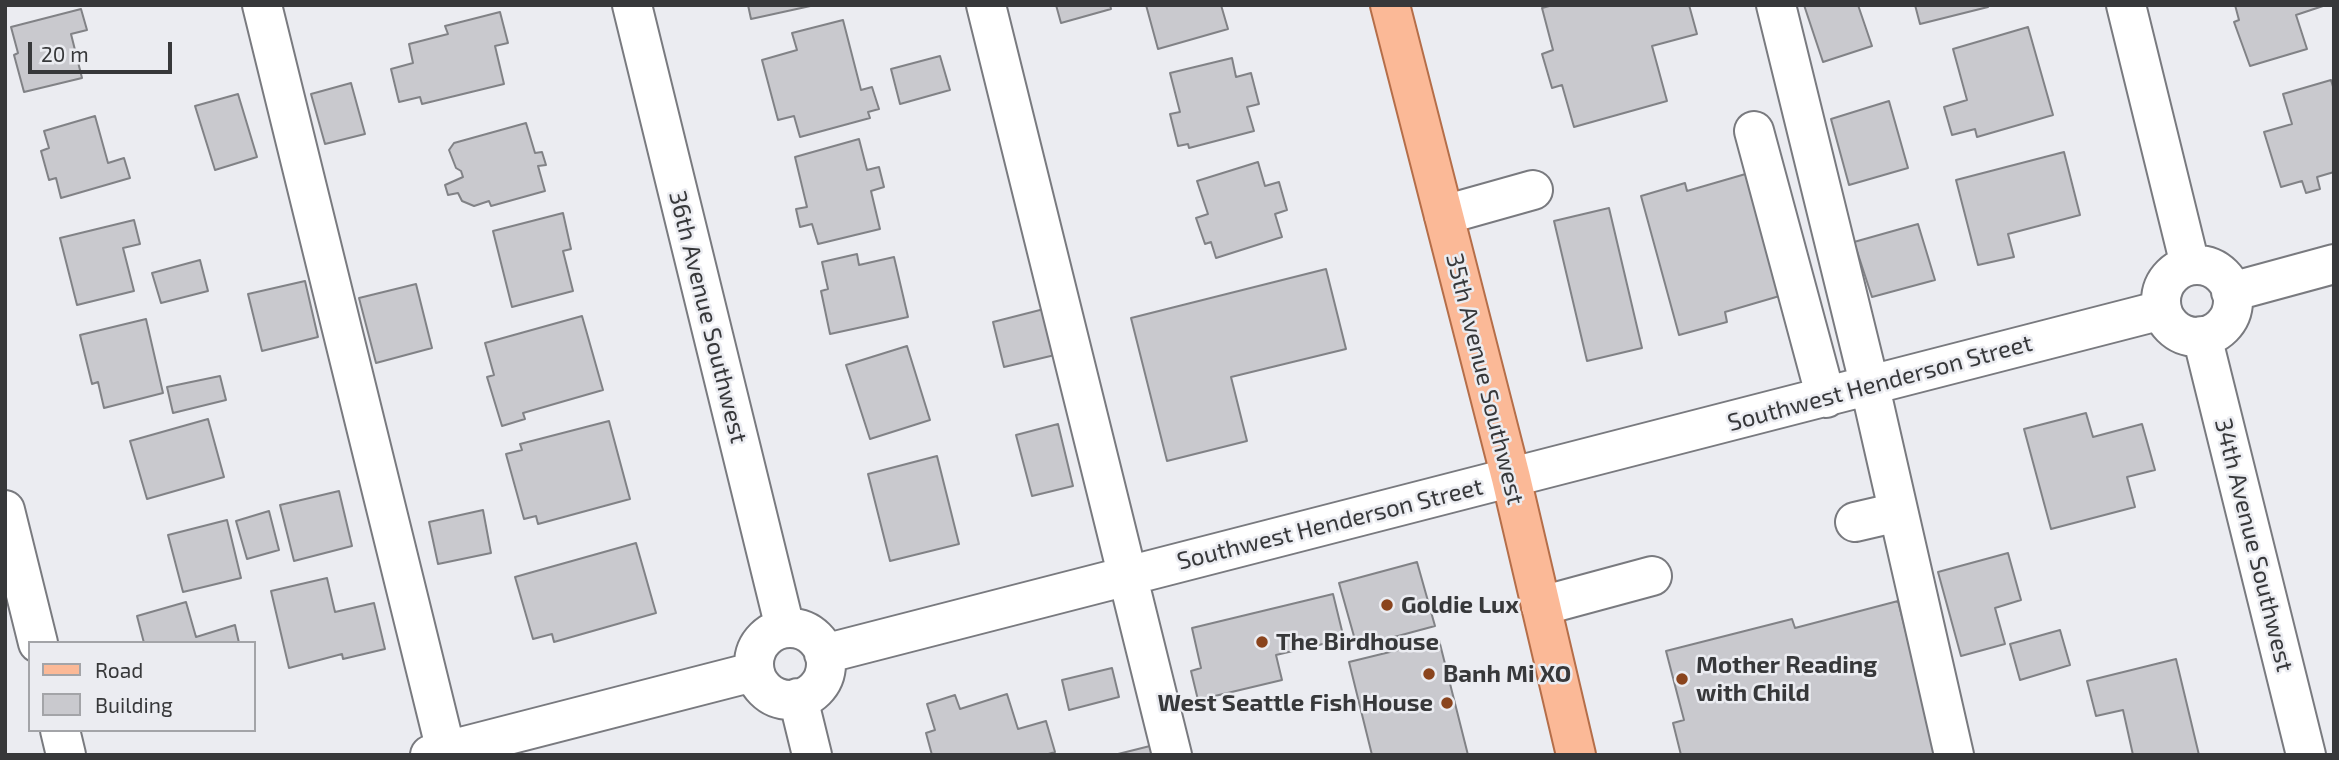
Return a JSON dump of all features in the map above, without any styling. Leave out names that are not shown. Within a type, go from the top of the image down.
[{"type":"main road","name":"35th Avenue Southwest","points":[[1391,5],[1511,478],[1576,755]]},
{"type":"street","points":[[262,5],[441,753],[753,672]]},
{"type":"street","name":"36th Avenue Southwest","points":[[632,5],[785,628]]},
{"type":"street","points":[[986,5],[1172,755]]},
{"type":"street","points":[[1776,5],[1870,387],[1954,755]]},
{"type":"street","points":[[2126,5],[2190,265]]},
{"type":"street","points":[[1754,131],[1826,398]]},
{"type":"street","points":[[1444,215],[1533,190]]},
{"type":"street","points":[[2231,292],[2334,264]]},
{"type":"street","points":[[2190,265],[2214,269],[2223,275],[2231,292],[2232,309],[2227,320],[2219,329],[2203,336],[2185,334],[2174,329],[2162,310],[2164,286],[2179,269],[2190,265]]},
{"type":"street","name":"Southwest Henderson Street","points":[[824,654],[2162,310]]},
{"type":"street","name":"34th Avenue Southwest","points":[[2203,336],[2306,755]]},
{"type":"street","points":[[5,510],[38,641]]},
{"type":"street","points":[[1855,522],[1898,512]]},
{"type":"street","points":[[1541,606],[1651,576]]},
{"type":"street","points":[[785,628],[807,632],[817,639],[824,654],[825,671],[821,682],[813,691],[799,698],[778,698],[767,692],[753,672],[758,648],[764,638],[785,628]]},
{"type":"street","points":[[799,698],[812,755]]},
{"type":"street","points":[[60,732],[66,755]]},
{"type":"building","points":[[748,5],[815,5],[751,19]]},
{"type":"building","points":[[1056,5],[1110,5],[1111,9],[1061,23]]},
{"type":"building","points":[[1146,5],[1221,5],[1228,29],[1158,49]]},
{"type":"building","points":[[1553,5],[1689,5],[1697,34],[1652,46],[1667,101],[1574,127],[1562,85],[1552,88],[1542,54],[1553,50],[1542,8]]},
{"type":"building","points":[[1804,5],[1858,5],[1872,46],[1823,62]]},
{"type":"building","points":[[1915,5],[1987,5],[1988,7],[1920,24]]},
{"type":"building","points":[[2235,5],[2326,5],[2296,15],[2307,49],[2250,66],[2234,22],[2239,20]]},
{"type":"building","points":[[81,9],[87,30],[71,34],[82,78],[24,92],[14,55],[18,53],[11,27]]},
{"type":"building","points":[[500,12],[508,43],[495,46],[504,84],[422,104],[420,97],[399,102],[391,69],[413,63],[409,44],[448,34],[445,26]]},
{"type":"building","points":[[843,20],[861,90],[872,87],[879,109],[868,112],[870,118],[800,137],[794,116],[778,120],[762,60],[797,50],[792,33]]},
{"type":"building","points":[[2028,27],[2053,115],[1977,137],[1975,129],[1952,135],[1944,107],[1967,100],[1953,49]]},
{"type":"building","points":[[940,56],[950,90],[900,104],[891,69]]},
{"type":"building","points":[[1232,58],[1236,77],[1251,73],[1259,104],[1247,107],[1254,131],[1189,148],[1188,144],[1178,146],[1170,114],[1180,112],[1170,73]]},
{"type":"building","points":[[2331,80],[2334,90],[2334,172],[2317,177],[2320,189],[2306,193],[2302,181],[2281,187],[2264,132],[2292,124],[2283,94]]},
{"type":"building","points":[[351,83],[365,134],[325,144],[311,94]]},
{"type":"building","points":[[238,94],[257,157],[215,170],[195,106]]},
{"type":"building","points":[[1889,101],[1908,168],[1849,185],[1831,119]]},
{"type":"building","points":[[95,116],[108,163],[124,158],[130,178],[61,198],[56,178],[49,180],[41,151],[49,148],[44,131]]},
{"type":"building","points":[[526,123],[535,153],[542,152],[546,165],[538,166],[545,191],[491,206],[489,201],[474,206],[462,201],[458,193],[448,195],[445,185],[463,177],[449,150],[454,143]]},
{"type":"building","points":[[859,139],[867,170],[879,167],[884,187],[871,191],[880,229],[818,244],[812,224],[800,227],[796,209],[807,207],[795,157]]},
{"type":"building","points":[[2064,152],[2080,215],[2008,234],[2014,257],[1978,265],[1956,180]]},
{"type":"building","points":[[1258,162],[1265,186],[1279,182],[1287,210],[1275,214],[1282,237],[1216,258],[1211,242],[1205,244],[1196,218],[1208,214],[1197,181]]},
{"type":"building","points":[[1749,173],[1783,295],[1725,312],[1727,322],[1679,335],[1641,196],[1685,183],[1687,191]]},
{"type":"building","points":[[1609,208],[1642,348],[1587,361],[1554,221]]},
{"type":"building","points":[[563,213],[571,249],[563,251],[573,291],[512,307],[493,231]]},
{"type":"building","points":[[134,220],[140,244],[123,248],[134,291],[77,305],[60,238]]},
{"type":"building","points":[[1918,224],[1935,280],[1872,297],[1854,242]]},
{"type":"building","points":[[857,254],[859,265],[894,257],[908,317],[830,334],[821,291],[828,289],[822,262]]},
{"type":"building","points":[[200,260],[208,291],[161,303],[152,273]]},
{"type":"building","points":[[1326,269],[1346,349],[1231,377],[1247,441],[1167,461],[1131,318]]},
{"type":"building","points":[[305,281],[318,337],[262,351],[248,294]]},
{"type":"building","points":[[416,284],[432,348],[376,363],[359,298]]},
{"type":"building","points":[[1044,309],[1055,355],[1004,367],[993,322]]},
{"type":"building","points":[[582,316],[603,390],[523,413],[525,419],[502,426],[487,377],[494,375],[485,343]]},
{"type":"building","points":[[146,319],[163,393],[104,408],[98,382],[92,384],[80,335]]},
{"type":"building","points":[[907,346],[930,420],[870,439],[846,365]]},
{"type":"building","points":[[220,376],[226,400],[173,413],[167,387]]},
{"type":"building","points":[[2086,413],[2093,437],[2142,424],[2155,470],[2127,477],[2135,507],[2051,529],[2024,429]]},
{"type":"building","points":[[208,419],[224,477],[147,499],[130,441]]},
{"type":"building","points":[[609,421],[630,499],[538,524],[536,516],[524,519],[506,454],[522,450],[520,444]]},
{"type":"building","points":[[1058,424],[1073,486],[1032,496],[1016,435]]},
{"type":"building","points":[[937,456],[959,544],[890,561],[868,474]]},
{"type":"building","points":[[339,491],[352,546],[294,561],[280,505]]},
{"type":"building","points":[[483,510],[491,553],[438,564],[429,522]]},
{"type":"building","points":[[269,511],[279,550],[247,559],[236,521]]},
{"type":"building","points":[[227,520],[241,578],[183,592],[168,535]]},
{"type":"building","points":[[636,543],[656,613],[554,642],[552,634],[533,639],[515,577]]},
{"type":"building","points":[[2008,553],[2021,600],[1995,608],[2005,644],[1961,656],[1938,572]]},
{"type":"building","name":"Goldie Lux","points":[[1417,562],[1435,626],[1357,647],[1339,583]]},
{"type":"building","points":[[327,578],[335,612],[374,603],[385,649],[343,659],[342,654],[289,668],[271,591]]},
{"type":"building","points":[[1333,594],[1344,639],[1276,655],[1282,680],[1198,700],[1191,671],[1201,668],[1192,628]]},
{"type":"building","points":[[1898,601],[1937,755],[1681,755],[1673,723],[1684,720],[1666,651],[1792,619],[1795,628]]},
{"type":"building","points":[[186,602],[196,637],[235,625],[239,641],[143,641],[137,616]]},
{"type":"building","points":[[2060,630],[2070,665],[2020,680],[2010,644]]},
{"type":"building","points":[[1439,640],[1468,755],[1372,755],[1349,662]]},
{"type":"building","points":[[2176,659],[2199,755],[2133,755],[2123,710],[2096,716],[2087,681]]},
{"type":"building","points":[[1112,668],[1119,697],[1069,710],[1062,680]]},
{"type":"building","points":[[1007,694],[1018,729],[1046,721],[1055,752],[1045,755],[932,755],[926,733],[935,730],[927,704],[955,695],[960,709]]},
{"type":"building","points":[[1154,745],[1157,755],[1114,755]]},
{"type":"place","name":"Goldie Lux","points":[[1387,605]]},
{"type":"place","name":"The Birdhouse","points":[[1262,642]]},
{"type":"place","name":"Banh Mi XO","points":[[1429,674]]},
{"type":"place","name":"Mother Reading with Child","points":[[1682,679]]},
{"type":"place","name":"West Seattle Fish House","points":[[1447,703]]}]
